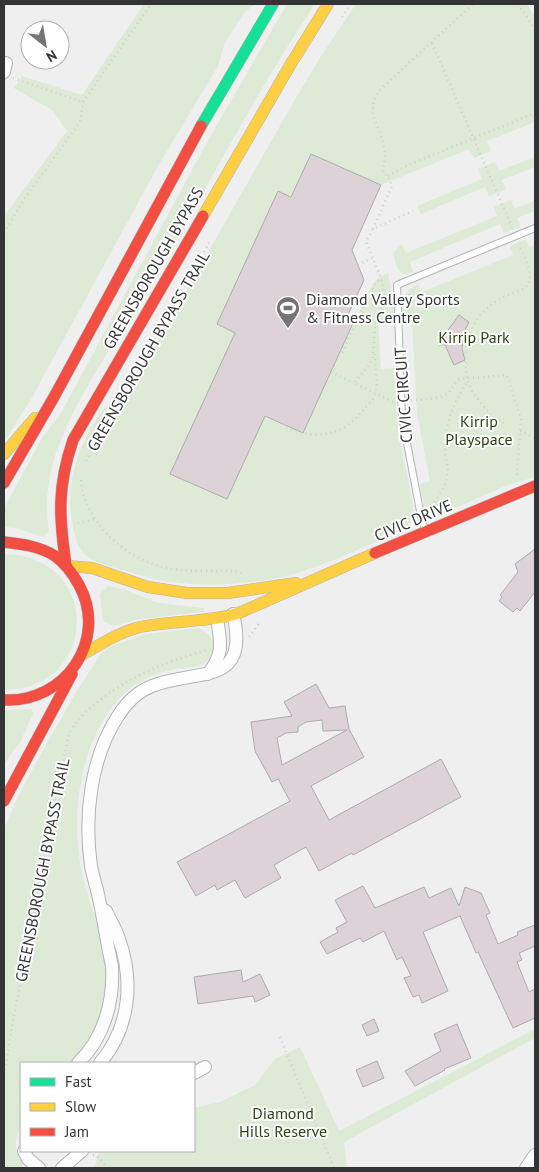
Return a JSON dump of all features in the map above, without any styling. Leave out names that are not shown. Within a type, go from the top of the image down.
[{"type":"main road","name":"GREENSBOROUGH BYPASS","points":[[4,483],[54,397],[195,136],[273,4]]},
{"type":"main road","name":"GREENSBOROUGH BYPASS","points":[[67,566],[59,498],[64,467],[73,440],[289,67],[328,4]]},
{"type":"main road","points":[[4,454],[54,397]]},
{"type":"main road","name":"CIVIC DRIVE","points":[[67,566],[92,568],[131,582],[214,606],[233,614],[278,597],[304,582],[535,486]]},
{"type":"main road","points":[[4,542],[24,542],[46,550],[67,566],[82,588],[89,613],[89,630],[79,659],[4,802]]},
{"type":"main road","name":"CIVIC DRIVE","points":[[79,659],[111,638],[133,629],[214,606],[228,593],[304,582]]},
{"type":"main road","points":[[228,593],[233,614]]},
{"type":"main road","points":[[4,700],[23,700],[48,690],[64,678],[79,659]]},
{"type":"street","points":[[208,674],[217,662],[221,646],[214,606]]},
{"type":"street","points":[[79,1062],[94,1044],[102,1030],[111,995],[112,966],[90,856],[89,810],[94,775],[101,753],[112,726],[123,709],[141,692],[157,684],[215,672],[228,664],[235,653],[237,643],[233,614]]},
{"type":"street","points":[[99,897],[119,938],[129,980],[126,1008],[120,1029],[110,1050],[101,1062]]},
{"type":"street","points":[[24,1152],[28,1159],[39,1168]]},
{"type":"street","points":[[63,1168],[86,1154]]},
{"type":"street","points":[[526,1168],[535,1155]]},
{"type":"lane","name":"CIVIC CIRCUIT","points":[[426,532],[406,443],[401,401],[397,285],[535,228]]},
{"type":"lane","points":[[36,539],[46,550]]},
{"type":"path","points":[[4,233],[25,198],[80,122],[83,102],[151,4]]},
{"type":"path","points":[[341,18],[351,4]]},
{"type":"path","points":[[284,424],[284,426],[306,434],[316,436],[330,434],[354,420],[363,412],[376,393],[375,323],[386,299],[381,278],[366,242],[392,186],[383,170],[385,147],[373,117],[373,106],[384,87],[473,4]]},
{"type":"path","points":[[518,4],[535,30]]},
{"type":"path","points":[[432,43],[516,236],[530,279],[523,289],[501,298],[479,316],[471,332],[467,348],[468,380],[484,406],[504,423]]},
{"type":"path","points":[[8,71],[83,102]]},
{"type":"path","points":[[388,176],[408,165],[535,113]]},
{"type":"path","points":[[372,228],[413,212]]},
{"type":"path","name":"GREENSBOROUGH BYPASS TRAIL","points":[[84,464],[215,232]]},
{"type":"path","points":[[358,264],[373,258]]},
{"type":"path","points":[[339,354],[341,355],[374,285],[381,278]]},
{"type":"path","points":[[354,383],[370,364],[375,350]]},
{"type":"path","points":[[331,372],[393,402],[401,401]]},
{"type":"path","points":[[419,399],[440,397],[448,393],[456,381],[508,375],[519,412],[520,431],[517,475]]},
{"type":"path","points":[[430,511],[442,491],[447,476],[444,443],[449,419],[455,403],[468,380]]},
{"type":"path","points":[[520,431],[535,438]]},
{"type":"path","points":[[81,479],[81,489],[95,519],[105,532],[124,548],[152,563],[179,570],[237,572],[244,577],[249,590]]},
{"type":"path","points":[[78,523],[95,519]]},
{"type":"path","name":"GREENSBOROUGH BYPASS TRAIL","points":[[4,1075],[42,858],[67,742],[73,726]]},
{"type":"path","points":[[280,1037],[334,1168]]},
{"type":"path","points":[[86,1154],[96,1155],[108,1168]]},
{"type":"path","points":[[4,1162],[9,1168]]},
{"type":"green space","points":[[144,4],[255,4],[245,12],[225,42],[218,66],[158,166],[31,399],[4,442],[4,216],[67,131],[52,110],[14,88],[22,76],[82,95]]},
{"type":"green space","points":[[287,4],[315,4],[273,70],[158,272],[88,384],[65,431],[50,474],[47,503],[49,531],[43,537],[15,528],[5,527],[4,509],[8,501],[42,438],[61,413],[206,144]]},
{"type":"green space","points":[[356,4],[527,4],[535,16],[535,122],[487,141],[491,151],[474,158],[469,149],[381,185],[311,154],[291,197],[278,191],[217,324],[235,333],[170,474],[227,499],[265,416],[303,433],[370,289],[378,278],[388,273],[394,321],[378,322],[381,369],[394,368],[398,432],[413,505],[412,520],[405,529],[328,562],[297,573],[263,581],[205,585],[186,584],[148,577],[94,561],[81,550],[77,542],[71,515],[71,486],[83,444],[106,406],[117,412],[293,103],[323,53]]},
{"type":"green space","points":[[535,157],[535,167],[502,180],[506,190],[489,196],[485,187],[421,214],[417,206],[482,179],[478,169],[495,162],[499,171]]},
{"type":"green space","points":[[511,200],[514,209],[535,201],[535,211],[517,218],[521,227],[504,233],[500,224],[410,262],[413,272],[404,274],[397,268],[394,252],[402,244],[406,253],[497,216],[494,207]]},
{"type":"green space","name":"Kirrip Park","points":[[526,239],[529,247],[535,245],[535,477],[508,485],[446,512],[432,513],[424,504],[420,484],[430,481],[417,413],[412,320],[403,320],[404,299],[408,290],[418,284],[422,292],[513,255],[510,246]]},
{"type":"green space","points":[[4,554],[36,560],[59,576],[72,598],[77,622],[72,647],[58,669],[36,684],[4,690]]},
{"type":"green space","points":[[108,586],[126,590],[158,603],[204,608],[204,612],[140,619],[113,626],[103,621],[100,594]]},
{"type":"green space","points":[[199,628],[211,638],[214,652],[212,657],[205,663],[160,673],[133,686],[113,706],[91,746],[79,791],[77,823],[81,869],[106,958],[107,975],[103,1007],[90,1037],[71,1062],[20,1062],[20,1126],[16,1140],[16,1150],[23,1165],[21,1168],[4,1168],[4,829],[18,797],[41,754],[78,689],[101,654],[107,648],[145,634]]},
{"type":"green space","points":[[32,709],[33,714],[20,742],[4,764],[4,710]]},
{"type":"green space","name":"Diamond Hills Reserve","points":[[535,1029],[535,1038],[344,1142],[347,1168],[94,1168],[100,1152],[195,1152],[195,1108],[220,1102],[255,1085],[275,1059],[300,1047],[339,1131]]},
{"type":"building","name":"Diamond Valley Sports & Fitness Centre","points":[[311,154],[381,185],[352,250],[364,280],[348,315],[355,319],[303,433],[265,416],[227,499],[170,474],[235,333],[217,324],[278,191],[291,197]]},
{"type":"building","points":[[459,315],[469,322],[464,332],[462,349],[465,360],[454,365],[445,345],[439,345],[440,332],[446,333]]},
{"type":"building","points":[[535,549],[535,592],[520,611],[517,608],[513,612],[499,601],[502,597],[500,595],[518,572],[515,564]]},
{"type":"building","points":[[316,684],[329,708],[345,706],[349,729],[364,757],[311,786],[329,820],[441,759],[461,797],[353,855],[352,853],[319,871],[306,847],[274,865],[281,878],[245,898],[235,880],[217,890],[215,885],[196,896],[177,862],[290,801],[278,779],[272,782],[255,751],[251,722],[292,716],[284,702]],"holes":[[[322,720],[323,731],[347,730],[282,765],[277,738],[286,733],[298,732],[298,727],[306,722]]]},
{"type":"building","points":[[363,886],[375,908],[424,887],[429,898],[451,888],[459,906],[465,887],[481,893],[490,913],[486,915],[498,944],[518,935],[517,932],[535,925],[535,946],[519,953],[522,960],[517,962],[529,992],[535,989],[535,1018],[513,1028],[460,916],[423,932],[448,991],[422,1003],[419,995],[413,997],[404,978],[411,976],[402,957],[397,960],[384,931],[363,942],[360,938],[327,954],[320,942],[338,932],[336,928],[347,922],[335,900]]},
{"type":"building","points":[[241,970],[243,982],[260,974],[270,995],[255,1002],[253,996],[198,1004],[194,977]]},
{"type":"building","points":[[374,1019],[379,1031],[367,1036],[362,1025]]},
{"type":"building","points":[[457,1024],[471,1058],[444,1069],[415,1086],[405,1071],[441,1051],[434,1034]]},
{"type":"building","points":[[377,1061],[384,1078],[363,1087],[356,1070]]},
{"type":"traffic: fast","points":[[201,126],[273,4]]},
{"type":"traffic: slow","points":[[203,216],[289,67],[328,4]]},
{"type":"traffic: slow","points":[[4,454],[35,418]]},
{"type":"traffic: slow","points":[[81,655],[132,629],[239,613],[375,553]]},
{"type":"traffic: slow","points":[[68,566],[92,568],[148,587],[187,593],[228,593],[296,583]]},
{"type":"traffic: jam","points":[[4,483],[54,397],[201,126]]},
{"type":"traffic: jam","points":[[66,565],[61,502],[64,473],[73,440],[203,216]]},
{"type":"traffic: jam","points":[[375,553],[535,486]]},
{"type":"traffic: jam","points":[[4,542],[37,548],[55,556],[62,562],[79,585],[87,606],[89,627],[85,646],[76,664],[62,679],[46,691],[26,698],[4,700]]},
{"type":"traffic: jam","points":[[4,801],[72,674]]},
{"type":"place","name":"Diamond Valley Sports & Fitness Centre","points":[[288,329]]},
{"type":"park label","name":"Kirrip Playspace","points":[[479,430]]}]
